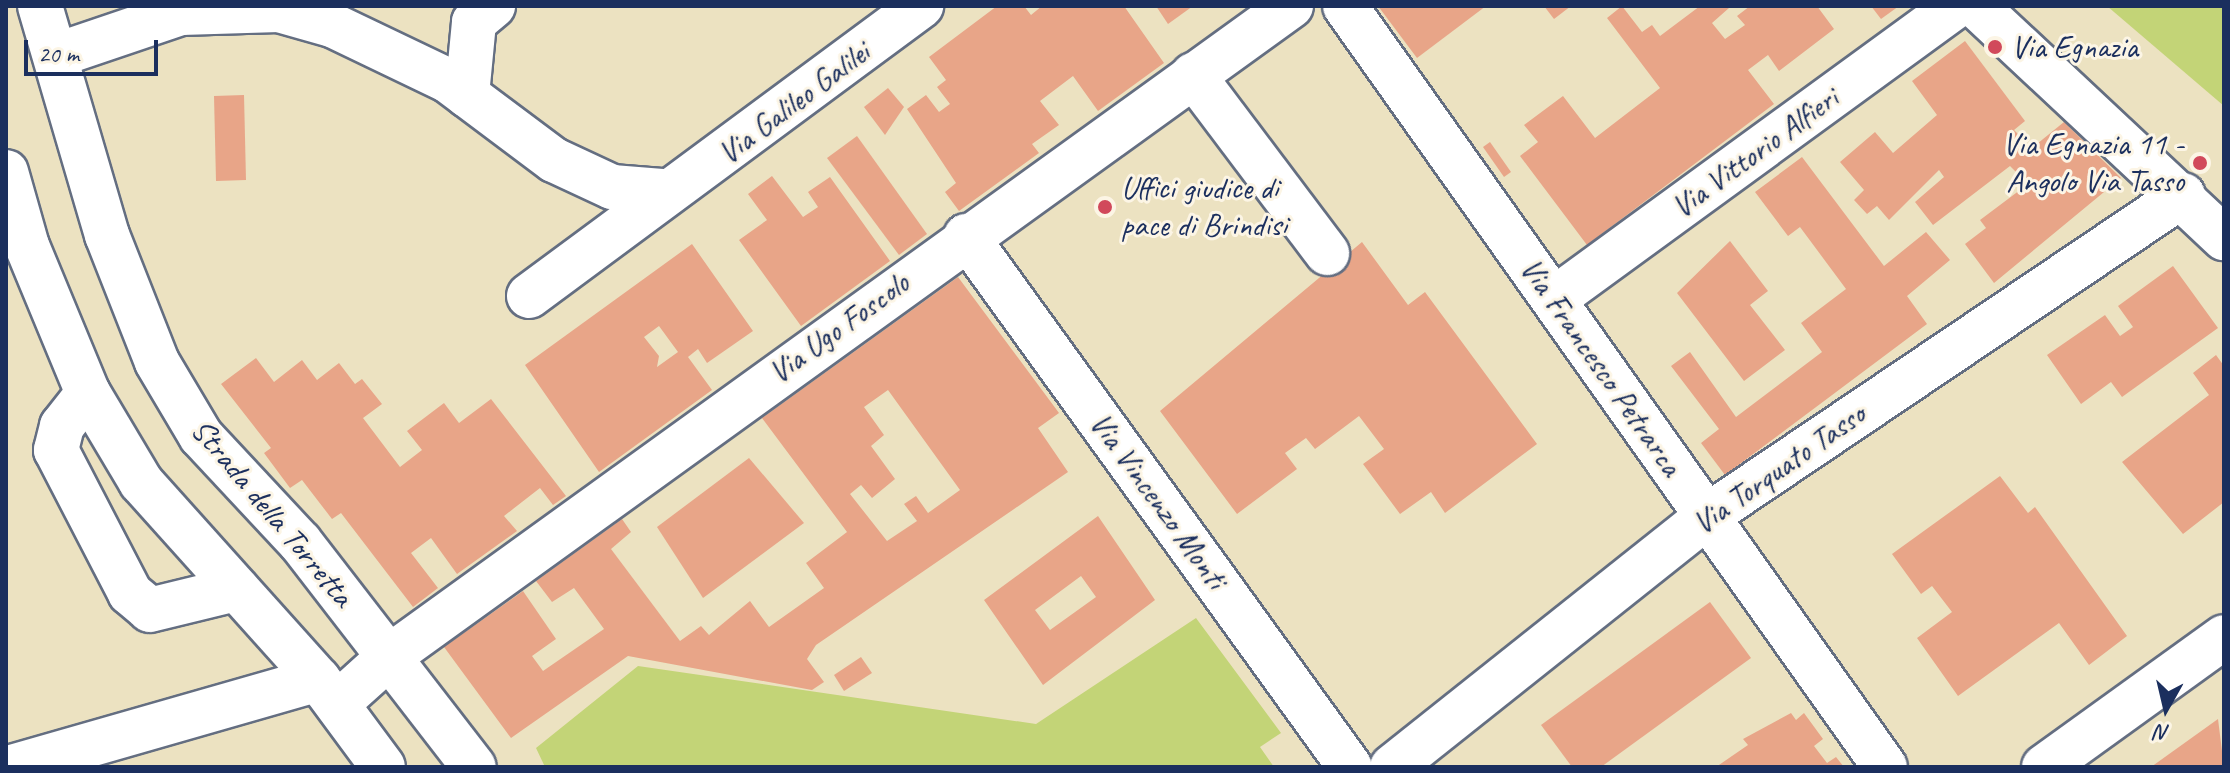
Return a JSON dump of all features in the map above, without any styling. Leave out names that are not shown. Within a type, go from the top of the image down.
[{"type":"street","name":"Strada della Torretta","points":[[40,6],[57,55],[107,235],[157,362],[201,436],[300,542],[474,767]]},
{"type":"street","points":[[467,95],[474,22],[493,6]]},
{"type":"street","name":"Via Galileo Galilei","points":[[529,296],[662,191],[701,173],[921,6]]},
{"type":"street","name":"Via Ugo Foscolo","points":[[328,691],[390,656],[966,236],[1291,6]]},
{"type":"street","name":"Via Francesco Petrarca","points":[[1345,6],[1885,767]]},
{"type":"street","name":"Via Vittorio Alfieri","points":[[1554,299],[1956,6]]},
{"type":"street","points":[[1976,6],[2183,195],[2224,238]]},
{"type":"street","points":[[57,55],[181,13],[279,10],[379,46],[467,95],[554,160],[612,187],[662,191]]},
{"type":"street","points":[[1193,75],[1327,253]]},
{"type":"street","points":[[6,172],[88,393],[141,482],[328,691],[383,767]]},
{"type":"street","name":"Via Torquato Tasso","points":[[1392,767],[1707,516],[2183,195]]},
{"type":"street","name":"Via Vincenzo Monti","points":[[966,236],[1350,767]]},
{"type":"street","points":[[88,393],[62,426],[56,450],[130,593],[150,610],[236,589]]},
{"type":"street","points":[[2044,767],[2224,637]]},
{"type":"street","points":[[12,767],[328,691]]},
{"type":"green space","points":[[2107,6],[2224,6],[2224,106]]},
{"type":"green space","points":[[1196,618],[1281,733],[1260,747],[1274,767],[545,767],[536,748],[638,666],[1036,724]]},
{"type":"building","points":[[997,6],[1024,6],[1031,15],[1042,6],[1124,6],[1164,63],[1098,111],[1073,76],[1040,101],[1059,125],[1032,144],[1039,153],[959,211],[945,192],[956,183],[907,109],[926,95],[939,112],[950,104],[937,87],[946,80],[929,57]]},
{"type":"building","points":[[1156,6],[1193,6],[1168,24]]},
{"type":"building","points":[[1378,6],[1486,6],[1417,58]]},
{"type":"building","points":[[1544,6],[1571,6],[1554,19]]},
{"type":"building","points":[[1622,6],[1642,32],[1652,25],[1660,36],[1700,6],[1729,8],[1712,23],[1725,39],[1745,25],[1737,16],[1750,6],[1817,6],[1834,29],[1779,71],[1768,55],[1748,70],[1774,104],[1587,245],[1520,156],[1538,142],[1524,125],[1563,96],[1595,138],[1660,88],[1607,18]]},
{"type":"building","points":[[1871,6],[1899,6],[1881,19]]},
{"type":"building","points":[[1965,41],[2025,121],[2014,130],[2032,148],[2064,122],[2121,178],[1994,283],[1965,244],[1986,228],[1980,220],[2028,184],[2010,166],[1933,225],[1915,202],[1944,177],[1939,170],[1889,220],[1877,206],[1867,214],[1854,200],[1864,190],[1840,162],[1875,132],[1893,153],[1937,115],[1912,81]]},
{"type":"building","points":[[888,88],[904,107],[885,135],[864,107]]},
{"type":"building","points":[[244,95],[246,180],[216,181],[214,96]]},
{"type":"building","points":[[857,136],[927,234],[899,255],[827,158]]},
{"type":"building","points":[[1490,142],[1511,172],[1504,177],[1483,147]]},
{"type":"building","points":[[1802,157],[1884,266],[1926,232],[1950,260],[1907,296],[1927,324],[1725,475],[1701,443],[1719,429],[1671,366],[1690,352],[1736,417],[1822,352],[1801,323],[1846,289],[1800,227],[1788,236],[1755,192]]},
{"type":"building","points":[[772,176],[803,217],[818,207],[808,192],[830,177],[890,261],[801,326],[739,240],[767,220],[748,194]]},
{"type":"building","points":[[1730,241],[1768,291],[1750,305],[1785,350],[1744,381],[1677,293]]},
{"type":"building","points":[[1362,242],[1408,305],[1425,292],[1537,444],[1445,513],[1431,492],[1400,514],[1363,464],[1384,449],[1359,416],[1315,449],[1306,438],[1285,453],[1297,469],[1237,514],[1160,411]]},
{"type":"building","points":[[692,244],[753,331],[707,363],[698,349],[688,357],[712,390],[599,472],[525,365]],"holes":[[[659,326],[678,352],[657,367],[659,356],[644,337]]]},
{"type":"building","points":[[2173,266],[2218,328],[2122,397],[2111,382],[2081,404],[2047,355],[2105,315],[2120,336],[2133,327],[2118,306]]},
{"type":"building","points":[[958,277],[1059,413],[1038,428],[1068,472],[816,645],[807,659],[824,682],[812,690],[628,656],[511,738],[444,647],[523,591],[556,639],[532,656],[543,671],[604,629],[574,588],[552,602],[536,581],[622,519],[631,532],[611,549],[680,641],[701,626],[709,635],[750,601],[769,627],[824,588],[806,563],[847,532],[762,418]],"holes":[[[888,390],[960,490],[928,513],[916,496],[904,504],[917,521],[887,541],[850,494],[861,485],[872,498],[895,479],[871,446],[884,435],[864,407]]]},
{"type":"building","points":[[2216,355],[2224,366],[2224,502],[2183,534],[2122,462],[2209,395],[2193,373]]},
{"type":"building","points":[[256,358],[274,382],[302,360],[317,380],[339,363],[355,384],[362,379],[382,404],[363,418],[400,467],[422,450],[407,431],[444,403],[459,423],[491,399],[566,496],[553,505],[540,488],[504,516],[517,531],[457,574],[431,538],[411,553],[438,588],[413,607],[341,513],[332,519],[302,480],[290,488],[264,453],[271,448],[221,384]]},
{"type":"building","points":[[749,458],[804,523],[703,598],[657,527]]},
{"type":"building","points":[[2000,476],[2028,513],[2035,507],[2127,636],[2089,665],[2059,623],[1958,696],[1917,638],[1952,612],[1932,586],[1921,594],[1892,554]]},
{"type":"building","points":[[1098,516],[1155,600],[1043,685],[984,600]],"holes":[[[1081,576],[1096,597],[1050,630],[1035,610]]]},
{"type":"building","points":[[1710,602],[1751,658],[1601,767],[1572,767],[1541,725]]},
{"type":"building","points":[[861,657],[872,673],[844,691],[834,675]]},
{"type":"building","points":[[1791,713],[1796,720],[1804,713],[1823,739],[1814,746],[1827,763],[1836,757],[1844,767],[1716,767],[1748,745],[1743,739]]},
{"type":"building","points":[[2218,719],[2224,767],[2151,767]]},
{"type":"place","name":"Via Egnazia","points":[[1995,47]]},
{"type":"place","name":"Via Egnazia 11 - Angolo Via Tasso","points":[[2200,163]]},
{"type":"place","name":"Uffici giudice di pace di Brindisi","points":[[1105,207]]}]
